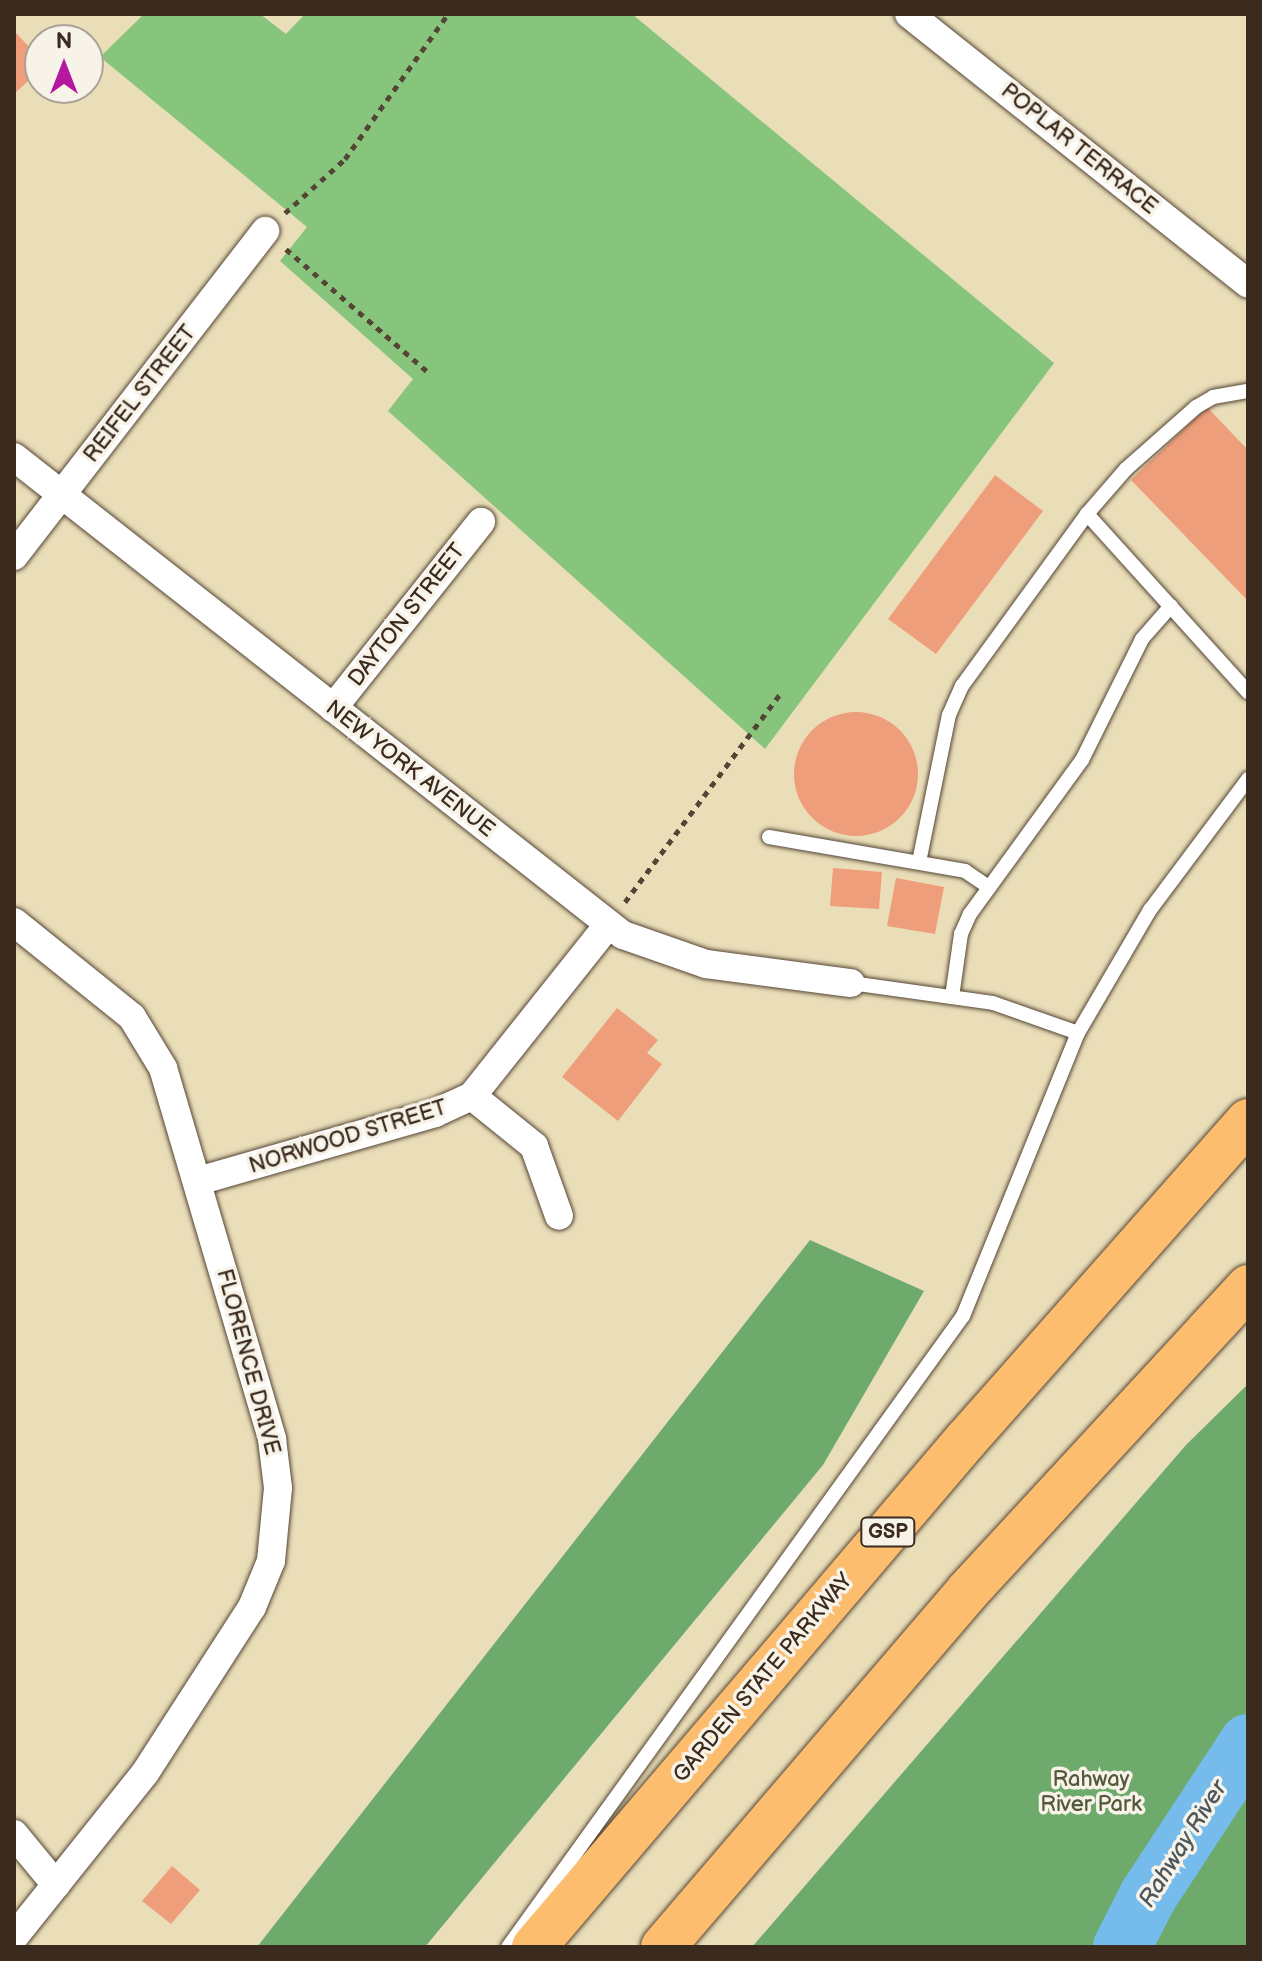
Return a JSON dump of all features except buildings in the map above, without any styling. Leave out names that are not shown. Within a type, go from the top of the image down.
[{"type":"highway","name":"GARDEN STATE PARKWAY","points":[[534,1947],[966,1440],[1248,1121]]},
{"type":"highway","points":[[663,1947],[967,1592],[1248,1287]]},
{"type":"street","name":"POPLAR TERRACE","points":[[909,14],[1248,284]]},
{"type":"street","name":"REIFEL STREET","points":[[14,556],[265,231]]},
{"type":"street","name":"NEW YORK AVENUE","points":[[14,457],[608,925],[682,958],[851,983]]},
{"type":"street","name":"DAYTON STREET","points":[[333,708],[481,522]]},
{"type":"street","name":"FLORENCE DRIVE","points":[[14,922],[132,1017],[163,1068],[272,1439],[278,1488],[276,1537],[262,1586],[239,1630],[145,1773],[14,1937]]},
{"type":"street","name":"NORWOOD STREET","points":[[198,1181],[435,1113],[472,1096],[608,925]]},
{"type":"street","points":[[472,1096],[534,1146],[559,1216]]},
{"type":"street","points":[[14,1834],[56,1885]]},
{"type":"lane","points":[[919,862],[954,699],[1087,514],[1126,469],[1196,407],[1213,397],[1248,391]]},
{"type":"lane","points":[[1087,514],[1248,692]]},
{"type":"lane","points":[[952,997],[961,934],[989,887],[1082,760],[1142,639],[1171,606]]},
{"type":"lane","points":[[508,1947],[963,1316],[995,1248],[1042,1113],[1078,1033],[1150,910],[1248,779]]},
{"type":"lane","points":[[769,837],[965,871],[989,887]]},
{"type":"lane","points":[[851,983],[1015,1009],[1078,1033]]},
{"type":"path","points":[[427,371],[265,231],[345,159],[448,14]]},
{"type":"path","points":[[608,925],[782,691]]},
{"type":"green space","points":[[144,14],[260,14],[286,34],[305,14],[632,14],[1054,363],[765,749],[388,411],[413,379],[280,261],[307,227],[104,60],[104,53]]},
{"type":"green space","points":[[810,1240],[924,1291],[823,1465],[425,1947],[257,1947]]},
{"type":"green space","name":"Rahway River Park","points":[[1248,1384],[1248,1947],[752,1947],[1186,1445]]},
{"type":"waterway","name":"Rahway River","points":[[1122,1947],[1148,1896],[1248,1743]]}]
